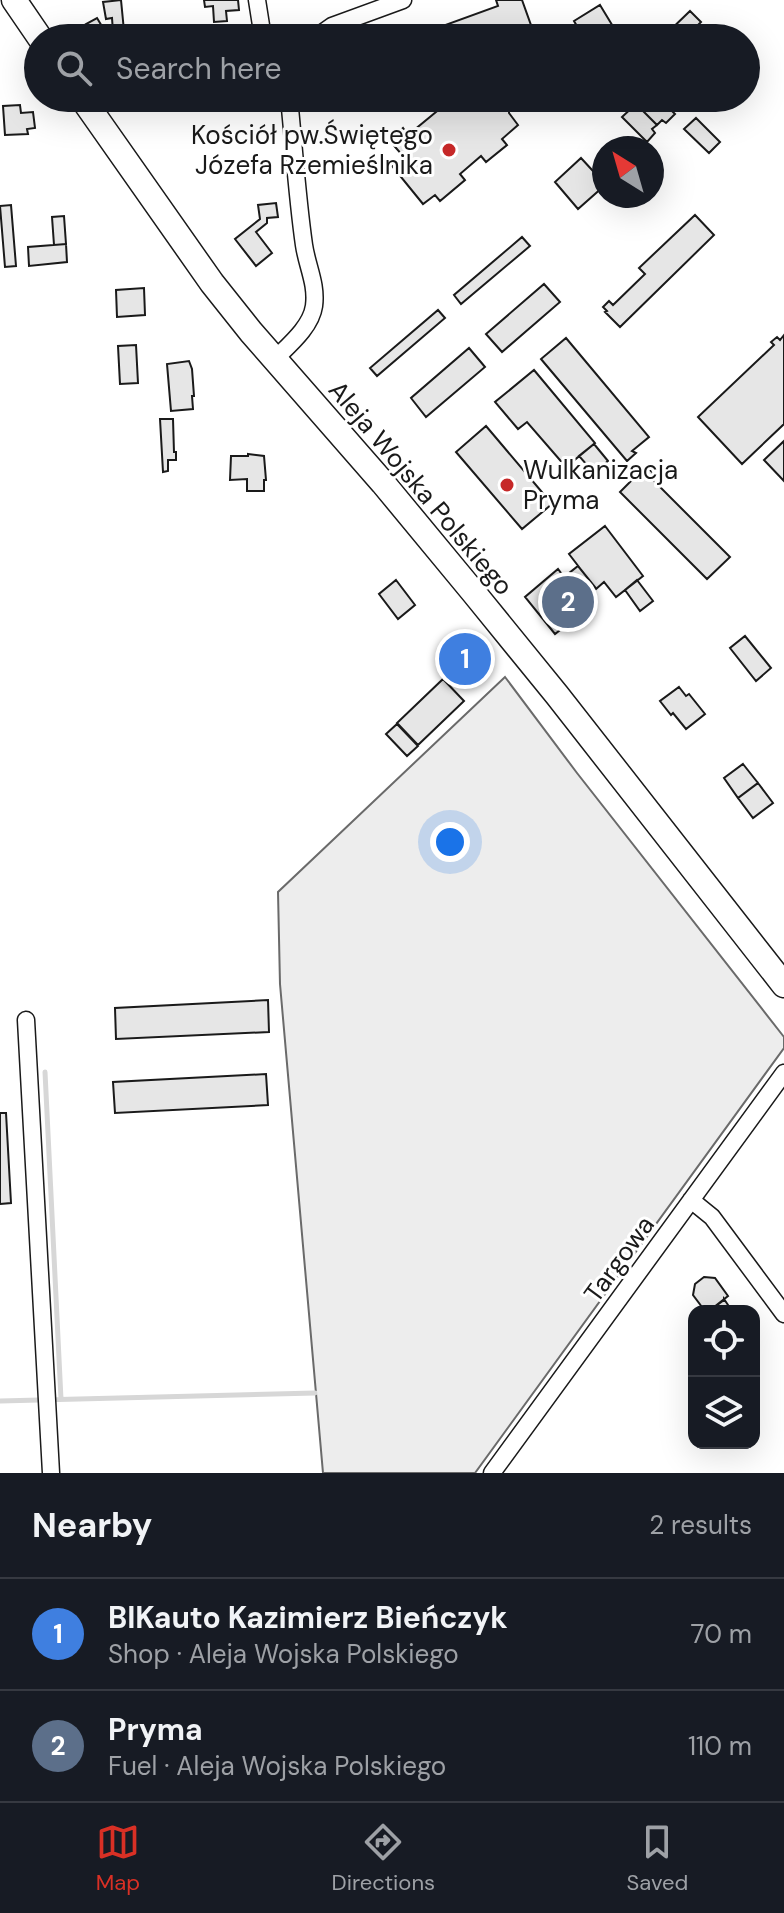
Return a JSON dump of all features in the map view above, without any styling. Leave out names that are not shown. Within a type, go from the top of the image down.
[{"type":"main road","points":[[14,0],[30,24]]},
{"type":"main road","name":"Aleja Wojska Polskiego","points":[[92,112],[212,283],[383,483],[538,672],[784,985]]},
{"type":"street","points":[[257,0],[261,24]]},
{"type":"street","points":[[337,24],[403,0]]},
{"type":"street","points":[[275,359],[307,324],[314,308],[314,283],[305,249],[290,112]]},
{"type":"street","points":[[26,1020],[51,1473]]},
{"type":"street","name":"Targowa","points":[[492,1473],[784,1073]]},
{"type":"street","points":[[691,1200],[712,1217],[784,1314]]},
{"type":"shaded area","points":[[505,677],[784,1037],[784,1048],[475,1473],[323,1473],[280,984],[278,892]]},
{"type":"building","points":[[121,0],[123,24],[112,24],[112,18],[106,19],[103,2]]},
{"type":"building","points":[[204,0],[238,0],[239,10],[226,11],[227,21],[214,22],[213,6],[205,7]]},
{"type":"building","points":[[496,0],[522,0],[531,24],[448,24],[498,6]]},
{"type":"building","points":[[600,5],[612,24],[576,24],[574,21]]},
{"type":"building","points":[[690,11],[701,22],[699,24],[677,24]]},
{"type":"building","points":[[97,18],[101,24],[86,24]]},
{"type":"building","points":[[20,105],[21,113],[33,112],[35,128],[27,129],[28,134],[5,135],[3,106]]},
{"type":"building","name":"Kościół pw.Świętego Józefa Rzemieślnika","points":[[436,112],[509,112],[518,125],[502,139],[507,145],[486,162],[481,156],[460,174],[465,180],[440,201],[435,195],[423,204],[392,166],[404,157],[389,140],[403,128],[408,135]]},
{"type":"building","points":[[627,112],[644,112],[657,125],[652,129],[655,133],[652,136],[641,136],[622,117]]},
{"type":"building","points":[[644,112],[675,114],[666,123],[662,120],[657,125]]},
{"type":"building","points":[[696,118],[720,142],[709,153],[684,129]]},
{"type":"building","points":[[581,158],[592,170],[592,197],[578,209],[555,182]]},
{"type":"building","points":[[276,203],[278,217],[267,218],[267,223],[256,232],[272,253],[256,266],[235,239],[260,219],[258,205]]},
{"type":"building","points":[[11,205],[16,266],[5,267],[0,206]]},
{"type":"building","points":[[695,215],[714,235],[620,327],[603,307],[609,301],[613,305],[645,274],[639,268]]},
{"type":"building","points":[[64,216],[66,244],[54,245],[52,217]]},
{"type":"building","points":[[522,237],[530,246],[461,304],[454,295]]},
{"type":"building","points":[[66,244],[67,262],[29,266],[28,247]]},
{"type":"building","points":[[544,284],[560,302],[502,352],[486,334]]},
{"type":"building","points":[[144,288],[145,315],[117,317],[116,290]]},
{"type":"building","points":[[438,310],[445,318],[377,376],[370,368]]},
{"type":"building","points":[[784,335],[784,424],[742,464],[698,417],[774,345],[771,342],[777,337],[780,340]]},
{"type":"building","points":[[566,338],[649,437],[632,451],[636,453],[627,461],[541,359]]},
{"type":"building","points":[[136,345],[138,383],[120,384],[118,346]]},
{"type":"building","points":[[469,348],[485,367],[426,417],[411,398]]},
{"type":"building","points":[[189,361],[193,409],[171,411],[167,364]]},
{"type":"building","points":[[534,370],[595,443],[566,467],[527,422],[518,429],[495,402]]},
{"type":"building","points":[[160,419],[173,419],[176,452],[176,460],[168,460],[168,471],[163,472]]},
{"type":"building","points":[[486,426],[552,504],[522,529],[456,452]]},
{"type":"building","points":[[784,441],[784,481],[764,460]]},
{"type":"building","points":[[594,444],[608,461],[594,473],[579,456]]},
{"type":"building","points":[[231,456],[264,456],[264,491],[247,491],[247,479],[230,480]]},
{"type":"building","points":[[646,466],[653,473],[650,477],[730,557],[707,579],[620,492]]},
{"type":"building","points":[[605,526],[643,576],[616,597],[604,582],[596,589],[569,554]]},
{"type":"building","points":[[578,566],[595,587],[582,598],[589,607],[555,634],[525,597],[558,569],[564,577]]},
{"type":"building","points":[[396,580],[415,605],[398,619],[379,594]]},
{"type":"building","points":[[637,580],[653,601],[640,611],[625,590]]},
{"type":"building","points":[[745,636],[771,668],[756,681],[730,648]]},
{"type":"building","points":[[443,679],[464,701],[418,745],[397,723]]},
{"type":"building","points":[[679,687],[705,714],[686,729],[660,701]]},
{"type":"building","points":[[397,724],[418,746],[407,756],[386,734]]},
{"type":"building","points":[[743,764],[758,783],[738,798],[724,778]]},
{"type":"building","points":[[758,783],[773,803],[753,818],[738,798]]},
{"type":"building","points":[[268,1000],[269,1032],[116,1039],[115,1008]]},
{"type":"building","points":[[266,1074],[268,1105],[115,1113],[113,1082]]},
{"type":"building","points":[[0,1113],[6,1113],[11,1203],[0,1204]]},
{"type":"building","points":[[704,1277],[715,1278],[728,1296],[717,1305],[700,1305],[693,1295],[695,1284]]},
{"type":"waterway","points":[[45,1072],[61,1399]]},
{"type":"waterway","points":[[0,1401],[315,1393]]},
{"type":"place","name":"Kościół pw.Świętego Józefa Rzemieślnika","points":[[449,150]]},
{"type":"place","name":"Wulkanizacja Pryma","points":[[507,485]]},
{"type":"place","name":"Pryma","points":[[568,602]]},
{"type":"place","name":"BIKauto Kazimierz Bieńczyk","points":[[465,659]]}]
